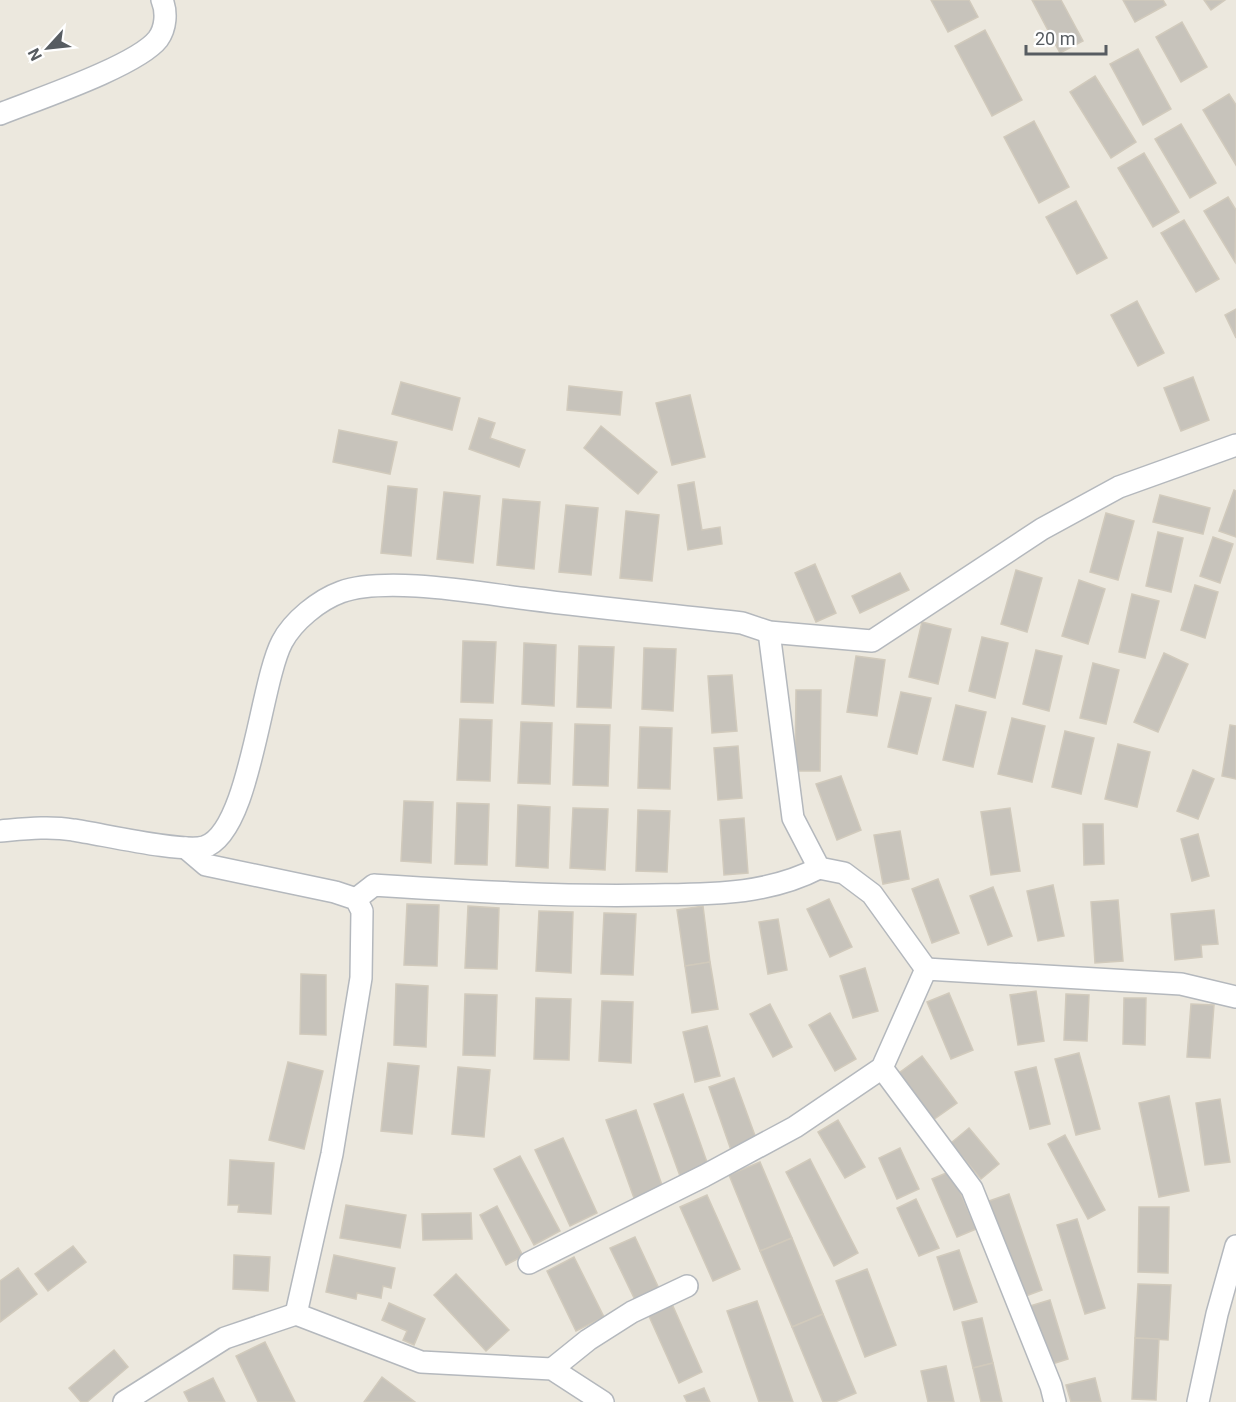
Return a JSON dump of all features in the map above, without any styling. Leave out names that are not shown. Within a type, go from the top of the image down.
[{"type":"street","points":[[0,114],[73,85],[144,51],[158,39],[165,23],[162,0]]},
{"type":"street","points":[[0,831],[34,828],[70,829],[186,848],[206,847],[230,822],[240,800],[272,668],[282,641],[297,622],[319,604],[341,592],[375,587],[434,588],[742,623],[769,632],[872,641],[1042,529],[1110,492],[1236,445]]},
{"type":"street","points":[[769,632],[793,818],[819,868]]},
{"type":"street","points":[[186,848],[206,865],[356,898],[362,911],[361,978],[332,1154],[296,1314]]},
{"type":"street","points":[[356,898],[374,885],[567,897],[709,894],[766,889],[819,868],[844,873],[872,894],[926,969]]},
{"type":"street","points":[[926,969],[1181,984],[1236,996]]},
{"type":"street","points":[[529,1263],[704,1176],[795,1126],[882,1068],[926,969]]},
{"type":"street","points":[[882,1068],[972,1189],[1051,1386],[1054,1402]]},
{"type":"street","points":[[1198,1402],[1217,1314],[1236,1246]]},
{"type":"street","points":[[552,1370],[588,1340],[632,1312],[687,1286]]},
{"type":"street","points":[[124,1402],[225,1338],[296,1314],[421,1362],[552,1370],[603,1402]]},
{"type":"building","points":[[931,0],[969,0],[978,17],[948,32]]},
{"type":"building","points":[[1032,0],[1061,0],[1083,41],[1060,53]]},
{"type":"building","points":[[1123,0],[1163,0],[1166,5],[1135,22]]},
{"type":"building","points":[[1204,0],[1225,0],[1211,10]]},
{"type":"building","points":[[1182,22],[1207,67],[1181,82],[1156,37]]},
{"type":"building","points":[[985,30],[1022,100],[992,116],[955,46]]},
{"type":"building","points":[[1138,49],[1171,109],[1143,125],[1110,64]]},
{"type":"building","points":[[1095,76],[1136,142],[1111,158],[1070,92]]},
{"type":"building","points":[[1229,94],[1236,105],[1236,165],[1203,110]]},
{"type":"building","points":[[1034,121],[1069,187],[1039,203],[1004,137]]},
{"type":"building","points":[[1181,124],[1216,183],[1190,198],[1155,139]]},
{"type":"building","points":[[1144,153],[1179,212],[1153,227],[1118,168]]},
{"type":"building","points":[[1228,197],[1236,210],[1235,262],[1204,211]]},
{"type":"building","points":[[1076,201],[1107,258],[1077,274],[1046,217]]},
{"type":"building","points":[[1184,220],[1219,279],[1196,292],[1161,233]]},
{"type":"building","points":[[1137,301],[1164,353],[1138,366],[1111,315]]},
{"type":"building","points":[[1236,309],[1236,338],[1225,315]]},
{"type":"building","points":[[1193,377],[1209,420],[1181,431],[1164,388]]},
{"type":"building","points":[[401,382],[460,398],[452,430],[392,414]]},
{"type":"building","points":[[569,386],[622,392],[620,415],[567,410]]},
{"type":"building","points":[[690,395],[705,457],[672,465],[656,403]]},
{"type":"building","points":[[479,418],[495,423],[490,438],[525,450],[519,467],[469,449]]},
{"type":"building","points":[[601,426],[657,472],[638,494],[584,448]]},
{"type":"building","points":[[339,430],[397,442],[390,474],[333,462]]},
{"type":"building","points":[[694,482],[702,530],[720,527],[722,544],[688,550],[678,485]]},
{"type":"building","points":[[388,486],[417,489],[411,556],[381,553]]},
{"type":"building","points":[[1234,490],[1236,491],[1236,537],[1219,531]]},
{"type":"building","points":[[444,492],[480,496],[473,563],[437,559]]},
{"type":"building","points":[[1160,495],[1210,508],[1203,534],[1153,522]]},
{"type":"building","points":[[503,499],[540,502],[534,569],[497,565]]},
{"type":"building","points":[[566,505],[598,508],[591,575],[559,572]]},
{"type":"building","points":[[626,511],[659,515],[652,581],[620,578]]},
{"type":"building","points":[[1106,513],[1134,521],[1118,580],[1090,572]]},
{"type":"building","points":[[1158,532],[1183,538],[1171,592],[1146,586]]},
{"type":"building","points":[[1213,537],[1233,544],[1220,583],[1200,576]]},
{"type":"building","points":[[815,564],[836,613],[816,622],[795,573]]},
{"type":"building","points":[[1016,570],[1042,578],[1027,632],[1001,624]]},
{"type":"building","points":[[900,573],[909,590],[860,613],[852,596]]},
{"type":"building","points":[[1079,580],[1105,589],[1088,644],[1062,636]]},
{"type":"building","points":[[1195,585],[1218,592],[1205,638],[1181,630]]},
{"type":"building","points":[[1132,594],[1159,601],[1145,658],[1119,652]]},
{"type":"building","points":[[922,622],[951,629],[938,684],[909,677]]},
{"type":"building","points":[[982,637],[1008,643],[995,698],[969,691]]},
{"type":"building","points":[[463,641],[496,642],[493,703],[461,702]]},
{"type":"building","points":[[524,643],[556,645],[554,706],[522,704]]},
{"type":"building","points":[[579,646],[614,647],[611,708],[577,707]]},
{"type":"building","points":[[644,648],[676,649],[673,711],[642,709]]},
{"type":"building","points":[[1036,650],[1062,656],[1049,711],[1023,704]]},
{"type":"building","points":[[1164,653],[1188,664],[1158,732],[1134,722]]},
{"type":"building","points":[[856,656],[885,660],[877,716],[847,712]]},
{"type":"building","points":[[1093,663],[1119,670],[1106,724],[1080,718]]},
{"type":"building","points":[[732,675],[737,731],[712,733],[708,676]]},
{"type":"building","points":[[796,690],[821,690],[820,771],[795,771]]},
{"type":"building","points":[[901,692],[931,698],[917,754],[888,747]]},
{"type":"building","points":[[956,705],[986,712],[973,767],[943,760]]},
{"type":"building","points":[[1012,718],[1045,726],[1032,782],[998,774]]},
{"type":"building","points":[[460,719],[492,720],[490,781],[457,780]]},
{"type":"building","points":[[521,722],[552,723],[550,784],[518,783]]},
{"type":"building","points":[[575,724],[610,725],[608,786],[573,785]]},
{"type":"building","points":[[1230,725],[1236,726],[1236,779],[1222,776]]},
{"type":"building","points":[[640,727],[672,728],[670,789],[638,788]]},
{"type":"building","points":[[1065,731],[1094,738],[1081,794],[1052,787]]},
{"type":"building","points":[[1118,744],[1150,752],[1137,807],[1105,799]]},
{"type":"building","points":[[738,746],[742,798],[718,800],[714,748]]},
{"type":"building","points":[[1193,770],[1214,779],[1198,819],[1177,811]]},
{"type":"building","points":[[841,776],[861,830],[837,840],[816,784]]},
{"type":"building","points":[[404,801],[433,802],[431,863],[401,861]]},
{"type":"building","points":[[457,803],[489,804],[487,865],[455,864]]},
{"type":"building","points":[[518,805],[550,807],[548,868],[516,866]]},
{"type":"building","points":[[573,808],[608,809],[605,870],[570,868]]},
{"type":"building","points":[[1010,808],[1020,871],[991,875],[981,812]]},
{"type":"building","points":[[638,810],[670,811],[667,872],[636,871]]},
{"type":"building","points":[[744,818],[748,873],[724,875],[720,820]]},
{"type":"building","points":[[1083,824],[1103,824],[1104,864],[1084,865]]},
{"type":"building","points":[[900,831],[909,879],[883,884],[874,835]]},
{"type":"building","points":[[1198,834],[1209,876],[1192,881],[1181,839]]},
{"type":"building","points":[[938,879],[959,933],[932,943],[912,889]]},
{"type":"building","points":[[1053,885],[1064,936],[1038,941],[1027,891]]},
{"type":"building","points":[[993,887],[1012,936],[988,945],[970,896]]},
{"type":"building","points":[[829,899],[852,947],[830,957],[807,909]]},
{"type":"building","points":[[1118,900],[1123,961],[1095,963],[1091,902]]},
{"type":"building","points":[[407,904],[439,905],[437,966],[404,965]]},
{"type":"building","points":[[468,906],[499,908],[497,969],[465,968]]},
{"type":"building","points":[[703,906],[710,962],[685,966],[677,910]]},
{"type":"building","points":[[1214,910],[1218,944],[1201,945],[1202,957],[1175,960],[1171,914]]},
{"type":"building","points":[[539,911],[573,912],[571,973],[536,971]]},
{"type":"building","points":[[604,913],[636,914],[633,975],[601,974]]},
{"type":"building","points":[[778,919],[787,970],[768,974],[759,922]]},
{"type":"building","points":[[710,962],[718,1009],[692,1013],[685,966]]},
{"type":"building","points":[[865,968],[878,1011],[853,1018],[840,976]]},
{"type":"building","points":[[301,974],[326,975],[326,1035],[300,1034]]},
{"type":"building","points":[[396,984],[428,986],[426,1047],[394,1045]]},
{"type":"building","points":[[1036,991],[1044,1041],[1018,1045],[1010,995]]},
{"type":"building","points":[[949,993],[973,1050],[951,1059],[927,1002]]},
{"type":"building","points":[[465,994],[497,995],[495,1056],[463,1055]]},
{"type":"building","points":[[1066,994],[1089,995],[1087,1041],[1064,1040]]},
{"type":"building","points":[[536,998],[571,999],[569,1060],[534,1059]]},
{"type":"building","points":[[1124,998],[1146,998],[1145,1045],[1123,1044]]},
{"type":"building","points":[[602,1001],[633,1002],[631,1063],[599,1061]]},
{"type":"building","points":[[770,1004],[792,1047],[773,1057],[750,1014]]},
{"type":"building","points":[[1191,1004],[1214,1005],[1210,1058],[1187,1057]]},
{"type":"building","points":[[830,1013],[856,1059],[835,1071],[809,1025]]},
{"type":"building","points":[[707,1026],[720,1076],[695,1082],[683,1032]]},
{"type":"building","points":[[1079,1053],[1100,1129],[1076,1135],[1055,1059]]},
{"type":"building","points":[[922,1056],[957,1103],[933,1120],[899,1073]]},
{"type":"building","points":[[288,1062],[323,1071],[304,1149],[269,1140]]},
{"type":"building","points":[[388,1063],[419,1066],[412,1134],[381,1131]]},
{"type":"building","points":[[458,1067],[490,1070],[484,1137],[452,1134]]},
{"type":"building","points":[[1036,1067],[1050,1124],[1030,1129],[1015,1072]]},
{"type":"building","points":[[734,1078],[757,1141],[731,1150],[709,1087]]},
{"type":"building","points":[[683,1094],[708,1165],[680,1176],[654,1104]]},
{"type":"building","points":[[1169,1096],[1189,1191],[1159,1197],[1139,1103]]},
{"type":"building","points":[[1220,1099],[1230,1162],[1205,1165],[1196,1103]]},
{"type":"building","points":[[636,1110],[663,1188],[634,1198],[606,1120]]},
{"type":"building","points":[[838,1120],[865,1167],[845,1178],[818,1132]]},
{"type":"building","points":[[969,1128],[999,1164],[981,1179],[951,1143]]},
{"type":"building","points":[[1065,1135],[1105,1210],[1088,1219],[1048,1144]]},
{"type":"building","points":[[563,1138],[597,1213],[570,1226],[535,1150]]},
{"type":"building","points":[[900,1148],[919,1189],[897,1199],[879,1158]]},
{"type":"building","points":[[520,1156],[560,1231],[534,1245],[494,1169]]},
{"type":"building","points":[[810,1159],[858,1253],[834,1266],[786,1172]]},
{"type":"building","points":[[230,1160],[274,1163],[271,1214],[238,1212],[239,1205],[228,1205]]},
{"type":"building","points":[[760,1162],[792,1238],[760,1251],[729,1175]]},
{"type":"building","points":[[951,1171],[976,1229],[957,1237],[932,1179]]},
{"type":"building","points":[[1009,1194],[1042,1290],[1023,1297],[989,1201]]},
{"type":"building","points":[[707,1195],[740,1269],[713,1281],[680,1207]]},
{"type":"building","points":[[916,1199],[939,1248],[919,1256],[897,1208]]},
{"type":"building","points":[[346,1205],[406,1215],[400,1248],[340,1238]]},
{"type":"building","points":[[497,1206],[523,1256],[506,1265],[480,1215]]},
{"type":"building","points":[[1139,1207],[1169,1207],[1168,1273],[1138,1272]]},
{"type":"building","points":[[471,1213],[472,1239],[423,1240],[422,1214]]},
{"type":"building","points":[[1077,1219],[1105,1308],[1085,1314],[1057,1225]]},
{"type":"building","points":[[635,1237],[661,1293],[637,1304],[610,1248]]},
{"type":"building","points":[[792,1238],[823,1314],[792,1327],[760,1251]]},
{"type":"building","points":[[73,1246],[86,1262],[48,1291],[35,1274]]},
{"type":"building","points":[[959,1250],[977,1302],[954,1310],[937,1257]]},
{"type":"building","points":[[234,1255],[270,1257],[268,1291],[233,1289]]},
{"type":"building","points":[[334,1255],[395,1268],[391,1288],[383,1286],[381,1298],[357,1293],[356,1299],[326,1292]]},
{"type":"building","points":[[574,1257],[604,1317],[576,1331],[547,1271]]},
{"type":"building","points":[[18,1268],[37,1294],[0,1322],[0,1281]]},
{"type":"building","points":[[867,1269],[896,1345],[865,1357],[836,1281]]},
{"type":"building","points":[[456,1274],[509,1330],[486,1351],[434,1295]]},
{"type":"building","points":[[1138,1284],[1171,1285],[1168,1340],[1135,1338]]},
{"type":"building","points":[[1050,1300],[1068,1359],[1049,1365],[1030,1306]]},
{"type":"building","points":[[757,1301],[793,1402],[759,1402],[727,1311]]},
{"type":"building","points":[[389,1303],[425,1319],[414,1345],[403,1340],[407,1331],[382,1320]]},
{"type":"building","points":[[672,1304],[702,1372],[679,1383],[648,1314]]},
{"type":"building","points":[[823,1314],[856,1393],[835,1402],[823,1402],[792,1327]]},
{"type":"building","points":[[982,1318],[993,1363],[973,1368],[962,1322]]},
{"type":"building","points":[[1135,1338],[1159,1339],[1156,1400],[1132,1399]]},
{"type":"building","points":[[265,1342],[295,1402],[258,1402],[236,1356]]},
{"type":"building","points":[[114,1350],[128,1367],[87,1402],[81,1402],[69,1388]]},
{"type":"building","points":[[993,1363],[1002,1402],[981,1402],[973,1368]]},
{"type":"building","points":[[946,1366],[954,1402],[928,1402],[921,1371]]},
{"type":"building","points":[[382,1377],[415,1402],[364,1402]]},
{"type":"building","points":[[213,1378],[225,1402],[189,1402],[184,1392]]},
{"type":"building","points":[[1095,1378],[1101,1402],[1071,1402],[1066,1385]]},
{"type":"building","points":[[704,1388],[710,1402],[687,1402],[684,1396]]}]
